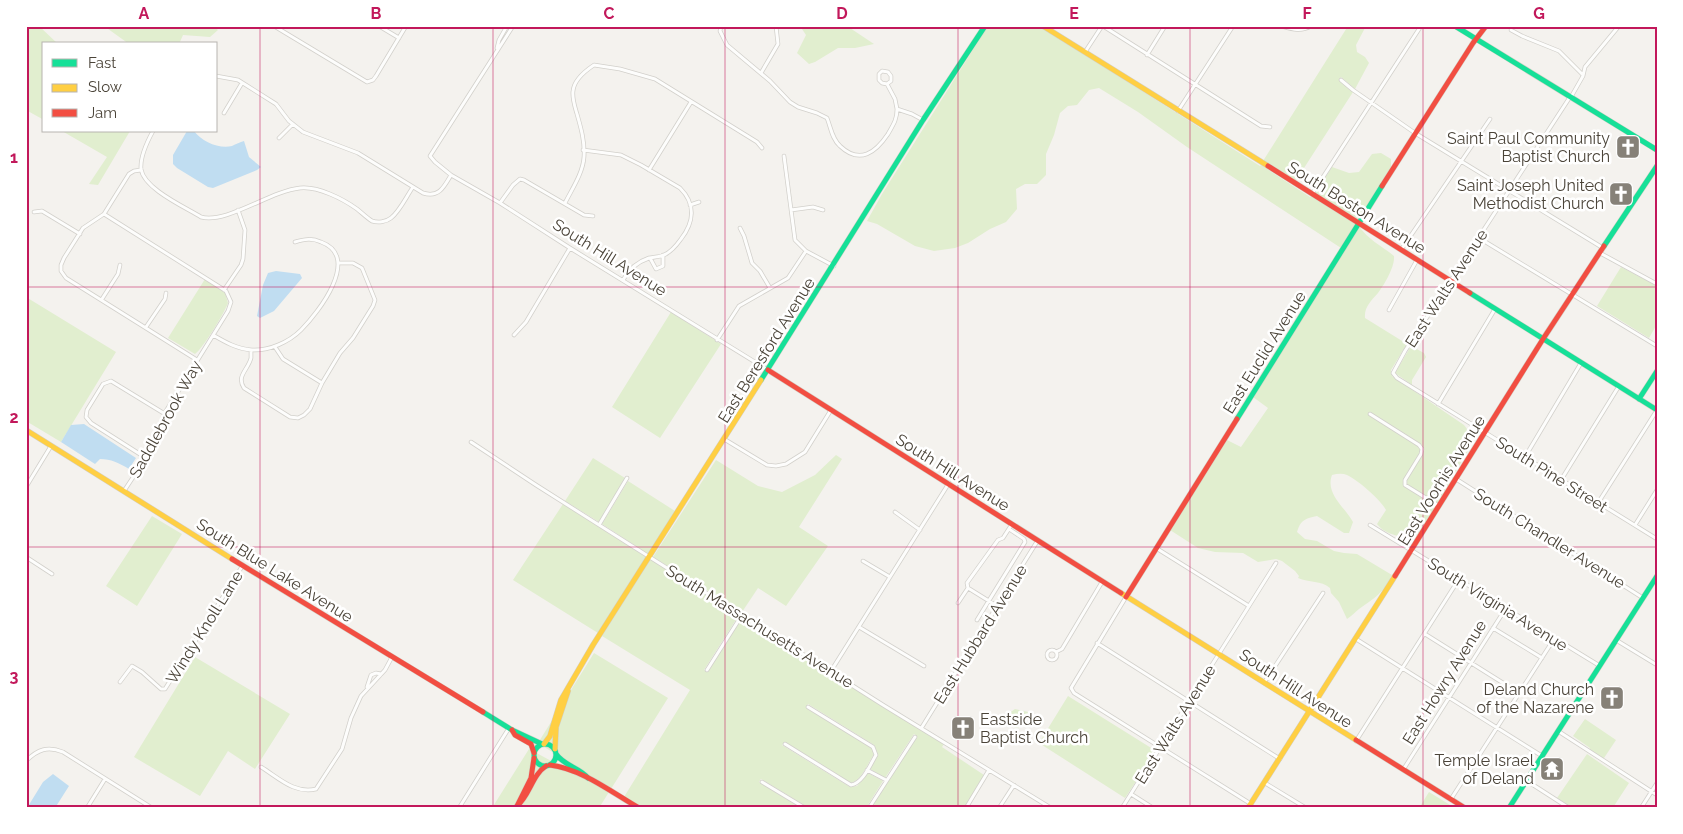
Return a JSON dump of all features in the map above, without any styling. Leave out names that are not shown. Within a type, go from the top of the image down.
[{"type":"street","points":[[274,26],[367,82],[376,76],[406,26]]},
{"type":"street","points":[[379,26],[399,38]]},
{"type":"street","points":[[497,50],[499,40],[507,26]]},
{"type":"street","points":[[497,50],[513,26]]},
{"type":"street","points":[[721,26],[720,31],[727,45],[761,73],[790,102],[798,107],[817,112],[827,118],[834,140],[846,151],[854,154],[865,155],[873,152],[880,146],[897,118],[895,99],[887,84]]},
{"type":"street","points":[[761,73],[778,44],[776,26]]},
{"type":"street","name":"East Beresford Avenue","points":[[543,744],[550,736],[560,700],[649,556],[834,266],[923,120],[985,26]]},
{"type":"street","name":"South Boston Avenue","points":[[1043,26],[1657,410]]},
{"type":"street","points":[[1085,52],[1103,26],[1261,126],[1270,127]]},
{"type":"street","points":[[1147,55],[1165,26]]},
{"type":"street","points":[[1178,111],[1233,26]]},
{"type":"street","points":[[1281,26],[1296,31],[1311,26]]},
{"type":"street","points":[[1312,194],[1421,26]]},
{"type":"street","points":[[1455,26],[1657,150]]},
{"type":"street","name":"East Euclid Avenue","points":[[1160,747],[1074,693],[1071,688],[1097,643],[1415,133],[1486,26]]},
{"type":"street","points":[[1512,26],[1511,30],[1522,36],[1559,51],[1583,75]]},
{"type":"street","name":"East Walts Avenue","points":[[1397,378],[1393,375],[1393,371],[1570,98],[1583,75],[1585,67],[1619,26]]},
{"type":"street","name":"South Hill Avenue","points":[[497,50],[430,156],[451,175],[500,203],[949,483],[1102,582],[1464,808]]},
{"type":"street","points":[[565,204],[577,180],[584,158],[583,136],[573,91],[577,80],[594,65],[620,69],[656,79],[757,142],[762,148]]},
{"type":"street","points":[[884,71],[888,72],[891,76],[891,81],[887,84],[882,84],[878,78],[879,74],[884,71]]},
{"type":"street","points":[[218,76],[242,83],[276,104],[293,124],[303,132],[358,153],[423,193],[433,195],[440,192],[451,175]]},
{"type":"street","points":[[1341,80],[1415,133],[1510,190],[1601,250],[1657,284]]},
{"type":"street","points":[[224,113],[242,83]]},
{"type":"street","points":[[649,170],[691,102]]},
{"type":"street","points":[[897,109],[923,120]]},
{"type":"street","points":[[1401,250],[1490,119]]},
{"type":"street","points":[[279,138],[293,124]]},
{"type":"street","points":[[153,132],[143,153],[141,170],[148,183],[201,217],[208,219],[218,218],[271,195],[301,188],[326,192],[338,197],[371,220],[384,222],[392,217],[413,187]]},
{"type":"street","points":[[583,150],[621,155],[680,188],[685,193],[690,205],[692,215],[689,229],[673,249],[663,255],[635,264],[623,280]]},
{"type":"street","points":[[784,156],[795,240],[806,251],[834,266]]},
{"type":"street","name":"East Voorhis Avenue","points":[[1249,806],[1266,783],[1543,339],[1657,166]]},
{"type":"street","points":[[141,170],[129,174],[104,214],[88,224],[80,234],[64,258],[61,271],[66,278],[197,360]]},
{"type":"street","points":[[500,203],[512,185],[520,179],[584,215],[593,216]]},
{"type":"street","points":[[690,205],[699,202]]},
{"type":"street","points":[[791,210],[813,207],[823,210]]},
{"type":"street","points":[[104,214],[224,290],[243,259],[246,230],[238,210]]},
{"type":"street","points":[[34,212],[42,212],[80,234]]},
{"type":"street","points":[[740,228],[752,263],[760,271],[770,288]]},
{"type":"street","points":[[1478,238],[1657,346]]},
{"type":"street","points":[[213,335],[230,344],[251,350],[274,347],[300,330],[328,296],[334,285],[339,264],[333,250],[326,244],[312,239],[295,242]]},
{"type":"street","points":[[514,334],[526,322],[570,248]]},
{"type":"street","points":[[717,340],[739,306],[788,278],[806,251]]},
{"type":"street","points":[[650,258],[658,269],[663,266],[663,255]]},
{"type":"street","points":[[1389,310],[1417,260]]},
{"type":"street","points":[[251,350],[251,359],[241,377],[241,383],[244,388],[290,417],[298,418],[304,415],[310,409],[340,352],[353,338],[375,300],[362,268],[353,263],[339,264]]},
{"type":"street","points":[[102,299],[118,274],[120,265]]},
{"type":"street","name":"Saddlebrook Way","points":[[124,491],[153,447],[165,414],[232,302],[224,290]]},
{"type":"street","points":[[146,327],[165,298],[166,293]]},
{"type":"street","points":[[1438,404],[1495,309]]},
{"type":"street","points":[[274,347],[283,359],[322,383]]},
{"type":"street","points":[[1525,457],[1581,363]]},
{"type":"street","points":[[1639,399],[1657,371]]},
{"type":"street","name":"South Pine Street","points":[[1397,378],[1657,539]]},
{"type":"street","points":[[146,458],[91,423],[86,417],[87,410],[103,384],[111,381],[165,414]]},
{"type":"street","points":[[1561,480],[1619,386]]},
{"type":"street","points":[[724,439],[767,465],[786,464],[805,452],[830,410]]},
{"type":"street","points":[[1598,503],[1657,410]]},
{"type":"street","points":[[1370,414],[1420,445],[1422,449],[1421,454],[1405,480],[1405,484],[1439,506]]},
{"type":"street","name":"South Blue Lake Avenue","points":[[26,430],[348,631],[511,729],[543,744]]},
{"type":"street","name":"South Massachusetts Avenue","points":[[471,442],[599,525],[1050,808]]},
{"type":"street","points":[[26,487],[52,445]]},
{"type":"street","points":[[599,525],[627,478]]},
{"type":"street","name":"South Chandler Avenue","points":[[1456,479],[1643,598]]},
{"type":"street","points":[[831,671],[834,663],[859,627],[949,483]]},
{"type":"street","points":[[1635,525],[1657,490]]},
{"type":"street","points":[[895,512],[920,530]]},
{"type":"street","points":[[958,603],[968,588],[967,583],[1012,524]]},
{"type":"street","name":"South Virginia Avenue","points":[[1370,525],[1600,666]]},
{"type":"street","points":[[977,620],[1025,542],[1024,539],[1009,529]]},
{"type":"street","name":"East Hubbard Avenue","points":[[922,727],[1038,540]]},
{"type":"street","points":[[1156,548],[1249,606]]},
{"type":"street","points":[[26,557],[52,574]]},
{"type":"street","points":[[863,561],[890,577]]},
{"type":"street","name":"East Walts Avenue","points":[[1122,808],[1276,563]]},
{"type":"street","name":"Windy Knoll Lane","points":[[120,682],[132,666],[161,689],[165,689],[244,565]]},
{"type":"street","points":[[1510,808],[1657,576]]},
{"type":"street","points":[[1355,741],[1459,579]]},
{"type":"street","points":[[1056,652],[1062,649],[1102,582]]},
{"type":"street","points":[[968,588],[997,606]]},
{"type":"street","points":[[1264,682],[1322,593]]},
{"type":"street","name":"East Howry Avenue","points":[[1403,770],[1506,608]]},
{"type":"street","points":[[707,670],[742,615]]},
{"type":"street","points":[[859,627],[924,666]]},
{"type":"street","points":[[1493,628],[1542,658]]},
{"type":"street","points":[[1425,634],[1519,693]]},
{"type":"street","points":[[1356,639],[1542,756]]},
{"type":"street","points":[[1451,799],[1554,639]]},
{"type":"street","points":[[1616,640],[1657,665]]},
{"type":"street","points":[[1097,643],[1281,759]]},
{"type":"street","points":[[261,767],[297,790],[307,791],[316,789],[342,749],[351,718],[361,696],[381,674],[392,657]]},
{"type":"street","points":[[367,688],[372,675],[376,673],[381,674]]},
{"type":"street","name":"East Beresford Avenue","points":[[556,753],[554,744],[556,727],[569,687]]},
{"type":"street","points":[[785,744],[851,785],[860,781],[867,770],[876,754],[873,746],[808,707]]},
{"type":"street","points":[[459,808],[511,729]]},
{"type":"street","name":"South Blue Lake Avenue","points":[[511,729],[516,735],[531,744],[534,755]]},
{"type":"street","points":[[1558,731],[1657,795]]},
{"type":"street","points":[[869,808],[915,736]]},
{"type":"street","points":[[517,807],[534,772],[536,748],[543,744],[551,745],[562,762],[587,775],[588,778]]},
{"type":"street","points":[[1160,747],[1249,806]]},
{"type":"street","points":[[26,760],[42,749],[56,749],[152,808]]},
{"type":"street","points":[[517,807],[525,800],[539,771],[554,760],[556,753]]},
{"type":"street","points":[[534,755],[540,764],[564,767],[588,778],[638,808]]},
{"type":"street","points":[[867,770],[886,780]]},
{"type":"street","points":[[966,808],[989,770]]},
{"type":"street","points":[[87,808],[106,779]]},
{"type":"street","points":[[1527,781],[1569,808]]},
{"type":"street","points":[[762,782],[805,808]]},
{"type":"street","points":[[1266,783],[1306,808]]},
{"type":"street","points":[[1640,808],[1657,783]]},
{"type":"street","points":[[999,808],[1014,785]]},
{"type":"street","points":[[1131,794],[1153,808]]},
{"type":"green space","points":[[26,26],[39,26],[56,42],[42,42],[42,119],[26,110]]},
{"type":"green space","points":[[104,26],[213,26],[218,30],[210,37],[183,35],[180,42],[126,42]]},
{"type":"green space","points":[[800,26],[847,26],[874,44],[855,48],[838,48],[809,64],[797,53],[806,35]]},
{"type":"green space","points":[[988,26],[1040,26],[1260,166],[1356,224],[1341,248],[1099,88],[1089,90],[1077,105],[1068,106],[1060,113],[1046,154],[1046,175],[1037,184],[1025,184],[1016,189],[1017,209],[1006,222],[990,229],[968,243],[955,248],[934,251],[915,246],[877,224],[867,221]]},
{"type":"green space","points":[[1348,26],[1366,26],[1356,45],[1357,52],[1365,57],[1369,63],[1355,89],[1341,77],[1339,79],[1353,92],[1295,182],[1263,161]]},
{"type":"green space","points":[[64,132],[129,132],[98,185],[89,184],[107,157]]},
{"type":"green space","points":[[1381,153],[1391,159],[1391,167],[1358,221],[1315,194],[1332,167],[1349,173],[1359,172],[1372,154]]},
{"type":"green space","points":[[1359,226],[1370,239],[1394,256],[1389,276],[1368,304],[1365,314],[1365,318],[1407,344],[1391,370],[1392,376],[1464,425],[1470,433],[1470,447],[1417,538],[1395,535],[1385,531],[1377,524],[1386,510],[1379,501],[1363,486],[1347,475],[1332,475],[1331,488],[1333,494],[1353,522],[1349,533],[1344,533],[1317,516],[1304,521],[1297,532],[1305,539],[1317,541],[1334,551],[1357,554],[1392,575],[1378,595],[1347,619],[1339,602],[1331,593],[1330,588],[1323,584],[1298,578],[1299,576],[1295,571],[1282,561],[1276,559],[1258,562],[1243,553],[1215,552],[1198,548],[1170,530],[1227,440],[1241,447],[1268,408],[1253,397]]},
{"type":"green space","points":[[1621,267],[1657,286],[1657,324],[1649,338],[1597,306]]},
{"type":"green space","points":[[205,279],[225,293],[228,303],[203,346],[195,354],[168,338]]},
{"type":"green space","points":[[26,297],[116,352],[61,442],[26,421]]},
{"type":"green space","points":[[671,312],[721,344],[660,438],[612,407]]},
{"type":"green space","points":[[1411,346],[1424,353],[1426,357],[1412,380],[1412,385],[1395,373]]},
{"type":"green space","points":[[836,455],[842,459],[799,527],[828,546],[786,606],[758,588],[742,612],[653,557],[716,460],[758,486],[782,492],[815,475]]},
{"type":"green space","points":[[593,458],[625,478],[599,522],[565,501]]},
{"type":"green space","points":[[628,481],[675,511],[648,554],[602,524]]},
{"type":"green space","points":[[563,504],[646,557],[598,633],[513,580]]},
{"type":"green space","points":[[152,516],[182,534],[137,606],[106,586]]},
{"type":"green space","points":[[650,559],[739,615],[704,670],[708,672],[742,617],[944,744],[942,747],[984,775],[964,808],[871,808],[917,736],[914,734],[885,778],[870,769],[878,755],[874,745],[808,704],[806,708],[872,748],[874,754],[864,771],[851,783],[785,742],[782,745],[850,787],[857,786],[868,773],[883,781],[866,808],[809,808],[761,779],[759,782],[801,808],[642,808],[624,797],[690,690],[602,636]]},
{"type":"green space","points":[[594,653],[668,698],[611,789],[538,743]]},
{"type":"green space","points":[[195,657],[290,714],[255,769],[228,751],[200,796],[134,757]]},
{"type":"green space","points":[[1068,696],[1156,751],[1125,798],[1039,743]]},
{"type":"green space","points":[[1015,709],[1028,712],[1025,723],[1015,728],[1010,724],[1008,714]]},
{"type":"green space","points":[[1585,719],[1616,740],[1602,761],[1589,751],[1590,748],[1573,736]]},
{"type":"green space","points":[[529,749],[609,792],[599,808],[492,808]]},
{"type":"green space","points":[[1587,754],[1629,783],[1614,806],[1617,808],[1573,808],[1557,798]]},
{"type":"green space","points":[[1429,792],[1455,808],[1419,808]]},
{"type":"water","points":[[186,132],[195,132],[206,141],[216,145],[227,147],[244,141],[249,157],[261,167],[213,188],[208,187],[177,168],[173,164],[173,155]]},
{"type":"water","points":[[276,271],[300,274],[302,278],[274,311],[260,318],[257,316],[263,285],[268,273]]},
{"type":"water","points":[[84,424],[136,458],[129,469],[108,460],[100,459],[95,464],[61,442],[71,425]]},
{"type":"water","points":[[53,774],[69,786],[55,808],[27,808],[43,782]]},
{"type":"traffic: fast","points":[[761,380],[923,120],[985,26]]},
{"type":"traffic: fast","points":[[1455,26],[1657,150]]},
{"type":"traffic: fast","points":[[1604,246],[1657,166]]},
{"type":"traffic: fast","points":[[1237,419],[1382,186]]},
{"type":"traffic: fast","points":[[1470,293],[1657,410]]},
{"type":"traffic: fast","points":[[1639,399],[1657,371]]},
{"type":"traffic: fast","points":[[1509,808],[1657,576]]},
{"type":"traffic: fast","points":[[483,712],[512,730],[542,744]]},
{"type":"traffic: fast","points":[[545,744],[553,747],[556,755],[553,763],[545,766],[537,763],[534,755],[537,747],[545,744]]},
{"type":"traffic: fast","points":[[556,754],[588,778]]},
{"type":"traffic: slow","points":[[1043,26],[1268,166]]},
{"type":"traffic: slow","points":[[544,744],[550,736],[561,700],[593,645],[761,380]]},
{"type":"traffic: slow","points":[[26,430],[232,559]]},
{"type":"traffic: slow","points":[[1248,808],[1395,576]]},
{"type":"traffic: slow","points":[[1121,593],[1356,740]]},
{"type":"traffic: slow","points":[[555,749],[556,727],[568,691]]},
{"type":"traffic: jam","points":[[1382,186],[1473,43],[1486,26]]},
{"type":"traffic: jam","points":[[1268,166],[1470,293]]},
{"type":"traffic: jam","points":[[1395,576],[1543,339],[1604,246]]},
{"type":"traffic: jam","points":[[768,370],[1121,593]]},
{"type":"traffic: jam","points":[[1126,597],[1237,419]]},
{"type":"traffic: jam","points":[[232,559],[483,712]]},
{"type":"traffic: jam","points":[[512,730],[515,735],[531,744],[534,753]]},
{"type":"traffic: jam","points":[[1356,740],[1465,808]]},
{"type":"traffic: jam","points":[[516,808],[531,778],[534,758]]},
{"type":"traffic: jam","points":[[550,765],[562,767],[585,776],[639,808]]},
{"type":"traffic: jam","points":[[517,806],[537,774],[546,766]]},
{"type":"place","name":"Saint Paul Community Baptist Church","points":[[1628,147]]},
{"type":"place","name":"Saint Joseph United Methodist Church","points":[[1621,194]]},
{"type":"place","name":"Deland Church of the Nazarene","points":[[1612,698]]},
{"type":"place","name":"Eastside Baptist Church","points":[[963,728]]},
{"type":"place","name":"Temple Israel of Deland","points":[[1552,769]]}]
